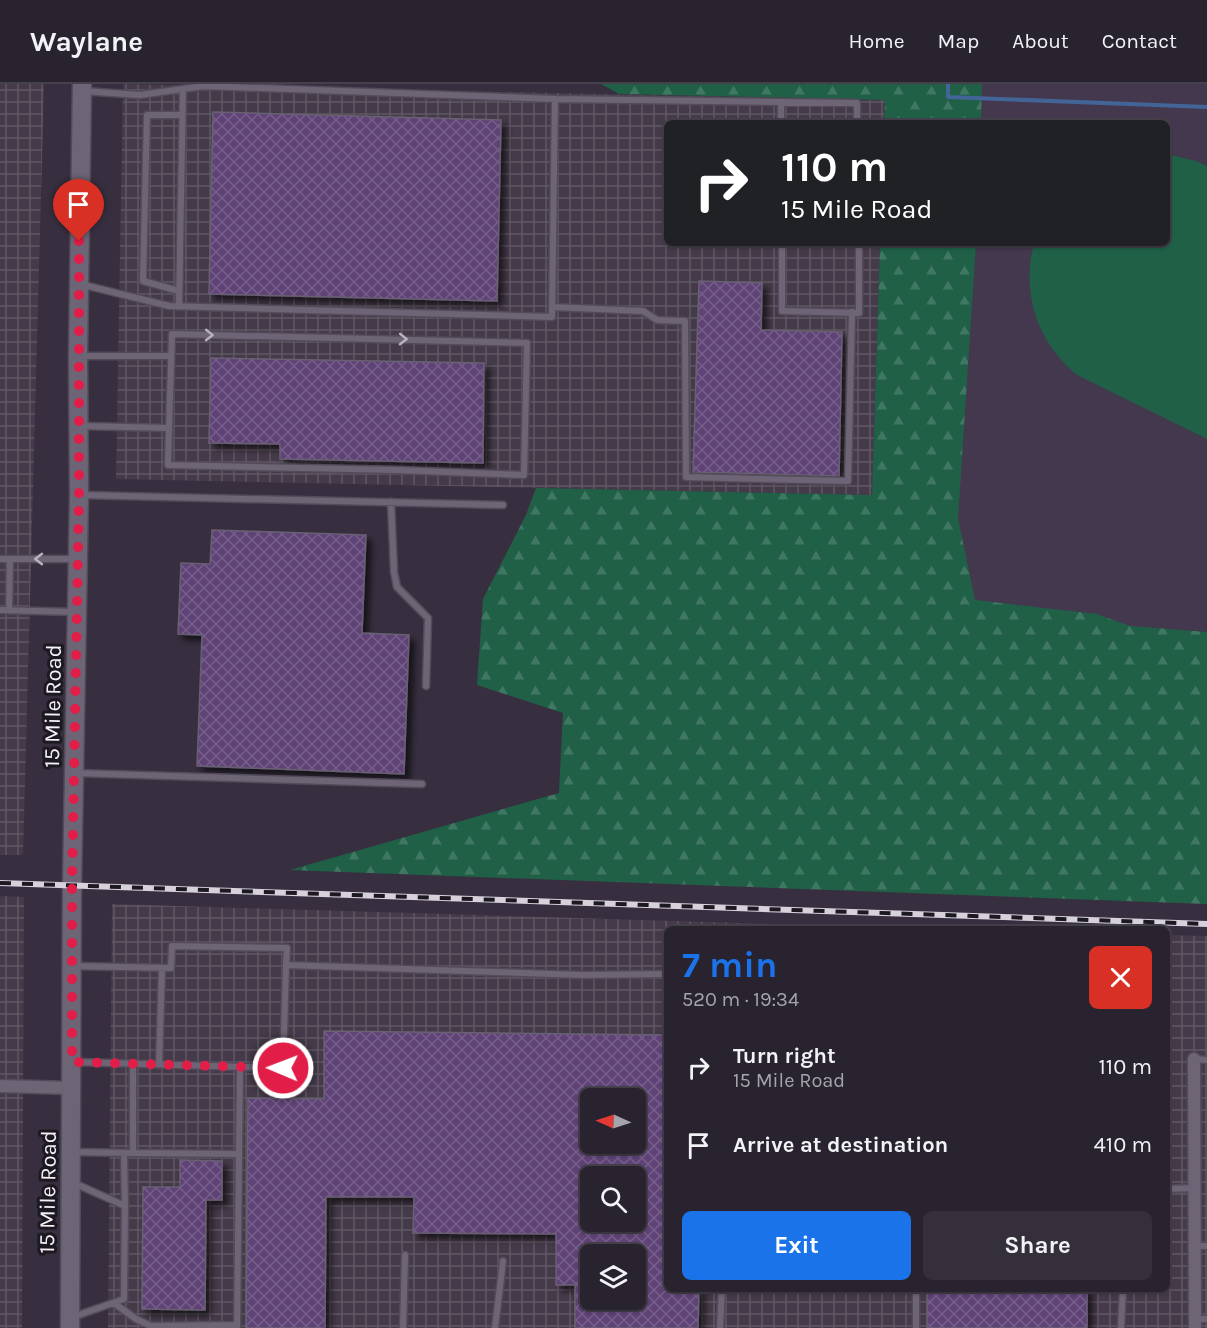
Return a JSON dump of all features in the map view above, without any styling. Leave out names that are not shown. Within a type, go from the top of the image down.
[{"type":"main road","name":"15 Mile Road","points":[[70,1323],[72,886],[79,495],[78,284],[82,88]]},
{"type":"street","points":[[1194,1059],[1194,1188],[1201,1246],[1199,1322]]},
{"type":"street","points":[[0,1086],[72,1088]]},
{"type":"lane","points":[[82,88],[140,95],[204,86],[555,99],[857,104],[857,120]]},
{"type":"lane","points":[[179,306],[183,89]]},
{"type":"lane","points":[[78,284],[169,306],[552,317],[555,99]]},
{"type":"lane","points":[[781,102],[782,120]]},
{"type":"lane","points":[[179,291],[143,280],[143,269],[147,115],[182,115]]},
{"type":"lane","points":[[782,246],[782,311],[859,313],[859,246]]},
{"type":"lane","points":[[552,307],[643,311],[657,320],[686,321],[686,477],[848,481],[852,312]]},
{"type":"lane","points":[[172,334],[527,342],[524,475],[168,465],[171,356],[172,334]]},
{"type":"lane","points":[[78,356],[171,356]]},
{"type":"lane","points":[[78,426],[169,428]]},
{"type":"lane","points":[[79,495],[503,505]]},
{"type":"lane","points":[[390,502],[397,587],[428,618],[426,686]]},
{"type":"lane","points":[[0,559],[78,559]]},
{"type":"lane","points":[[9,610],[10,559]]},
{"type":"lane","points":[[0,610],[77,612]]},
{"type":"lane","points":[[75,773],[422,784]]},
{"type":"lane","points":[[72,966],[171,968],[172,946],[287,948],[283,1068],[72,1062]]},
{"type":"lane","points":[[286,965],[582,975],[664,974]]},
{"type":"lane","points":[[159,1065],[162,968]]},
{"type":"lane","points":[[1194,1059],[1207,1060]]},
{"type":"lane","points":[[133,1064],[133,1153]]},
{"type":"lane","points":[[114,1303],[136,1319],[152,1326],[237,1326],[240,1067]]},
{"type":"lane","points":[[71,1152],[238,1154]]},
{"type":"lane","points":[[70,1323],[124,1299],[124,1153]]},
{"type":"lane","points":[[71,1182],[124,1206]]},
{"type":"lane","points":[[1170,1189],[1194,1188]]},
{"type":"lane","points":[[403,1328],[405,1255]]},
{"type":"lane","points":[[495,1328],[503,1261]]},
{"type":"lane","points":[[720,1328],[722,1292]]},
{"type":"lane","points":[[916,1292],[916,1328]]},
{"type":"lane","points":[[1121,1328],[1123,1292]]},
{"type":"shaded area","points":[[0,84],[44,84],[23,855],[0,855]]},
{"type":"shaded area","points":[[123,84],[885,100],[884,120],[664,120],[664,246],[880,246],[872,495],[116,479]]},
{"type":"shaded area","points":[[619,84],[1207,84],[1207,723],[871,715],[882,246],[1170,246],[1170,120],[885,120],[885,100]]},
{"type":"shaded area","points":[[0,896],[24,897],[22,1328],[0,1328]]},
{"type":"shaded area","points":[[112,904],[835,926],[664,926],[664,1292],[1170,1292],[1170,935],[1207,936],[1207,1328],[108,1328]]},
{"type":"green space","points":[[601,84],[982,84],[981,120],[884,120],[885,100],[619,94]]},
{"type":"green space","points":[[1170,155],[1207,166],[1207,439],[1077,375],[1063,362],[1042,332],[1036,315],[1031,298],[1030,262],[1033,246],[1170,246]]},
{"type":"green space","points":[[880,246],[976,246],[958,518],[975,600],[1097,614],[1130,626],[1207,632],[1207,904],[290,870],[559,793],[563,713],[477,685],[483,599],[526,515],[536,488],[872,495]]},
{"type":"building","points":[[213,112],[501,120],[497,301],[209,294]]},
{"type":"building","points":[[699,281],[762,283],[761,330],[842,332],[839,476],[693,472]]},
{"type":"building","points":[[211,358],[484,363],[483,463],[280,459],[280,444],[209,443]]},
{"type":"building","points":[[212,530],[366,535],[362,633],[409,635],[404,774],[197,766],[202,635],[178,634],[181,563],[210,564]]},
{"type":"building","points":[[324,1031],[664,1035],[664,1292],[699,1292],[698,1328],[575,1328],[575,1285],[556,1285],[556,1234],[413,1233],[414,1197],[326,1197],[325,1328],[246,1328],[248,1098],[324,1099]]},
{"type":"building","points":[[180,1160],[222,1161],[222,1200],[206,1200],[205,1310],[142,1309],[143,1187],[180,1187]]},
{"type":"building","points":[[927,1292],[1087,1292],[1087,1328],[927,1328]]},
{"type":"waterway","points":[[948,84],[948,97],[1207,107]]},
{"type":"railway","points":[[0,883],[1207,924]]},
{"type":"route","points":[[79,241],[79,495],[72,886],[72,1062],[283,1068]]}]
